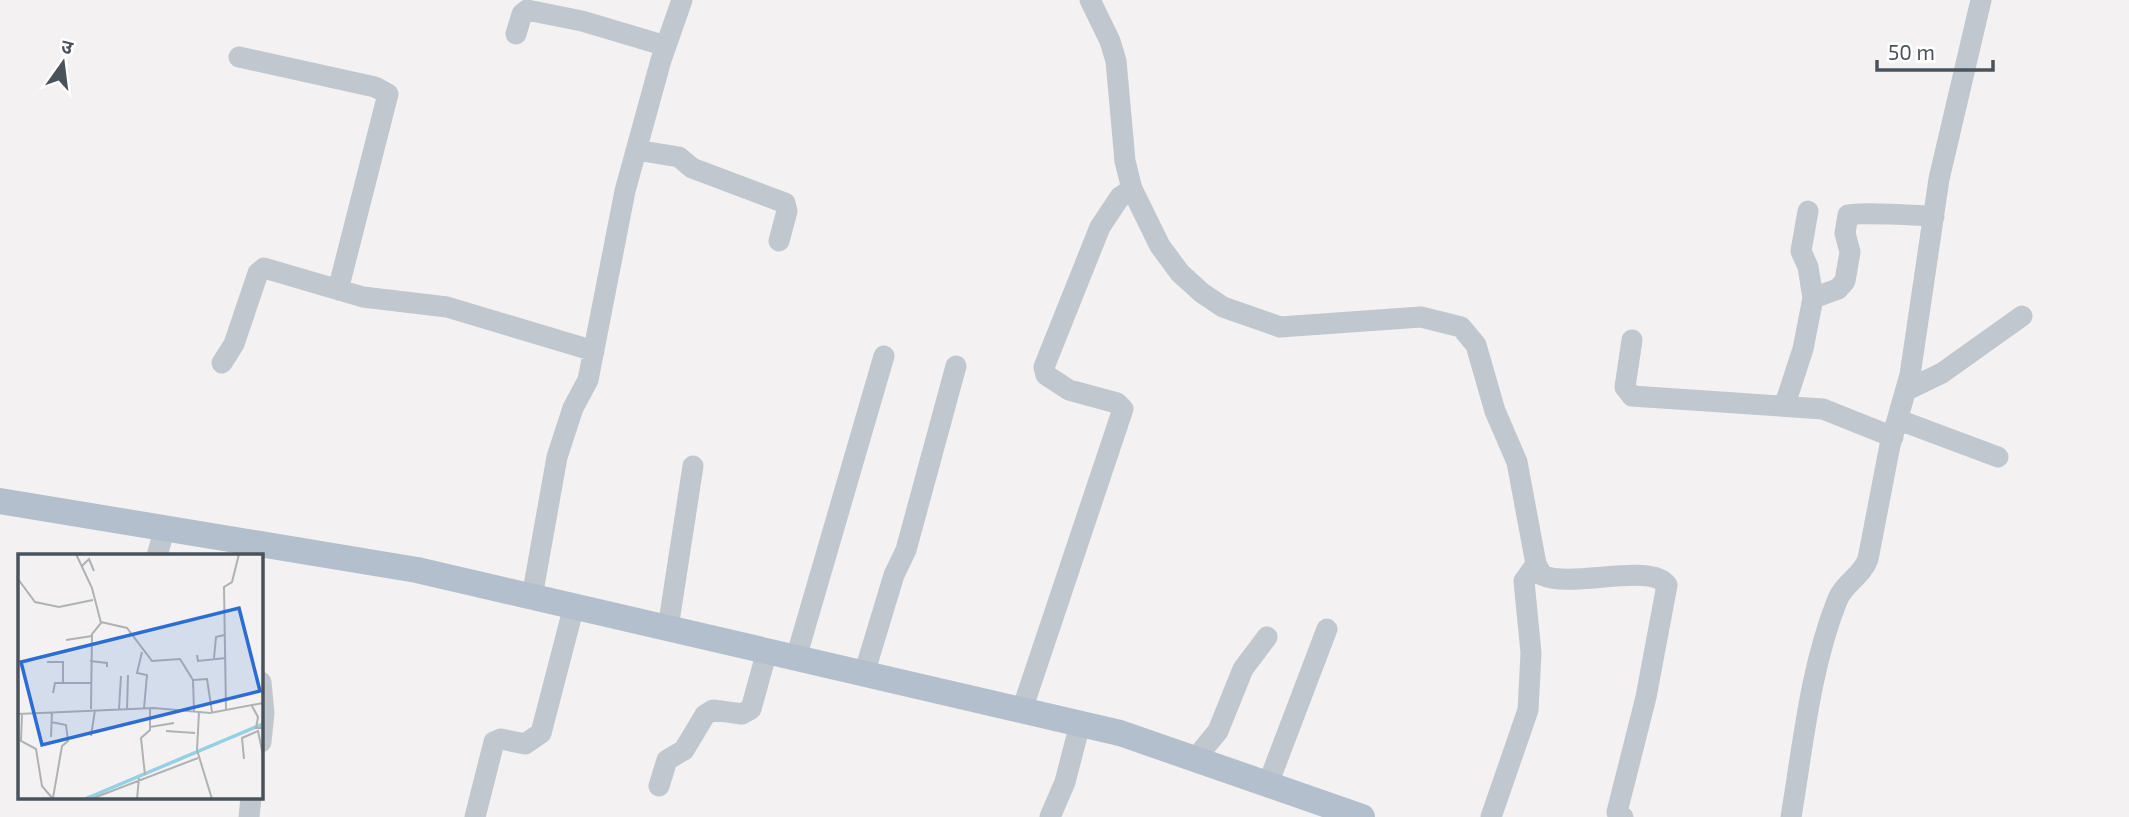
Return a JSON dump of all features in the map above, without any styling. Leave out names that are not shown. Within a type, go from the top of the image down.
[{"type":"main road","points":[[0,501],[417,570],[574,606],[1120,733],[1362,817]]},
{"type":"street","points":[[532,597],[557,457],[573,408],[588,380],[607,275],[636,150],[682,0]]},
{"type":"street","points":[[1090,0],[1110,41],[1116,61],[1125,161],[1132,189],[1160,246],[1180,273],[1202,293],[1252,320],[1280,327],[1304,328],[1421,317],[1461,327],[1471,336],[1494,411],[1522,480],[1532,568],[1524,587],[1531,678],[1528,710],[1491,817]]},
{"type":"street","points":[[1791,817],[1816,676],[1829,627],[1838,598],[1868,559],[1896,428],[1907,390],[1952,115],[1981,0]]},
{"type":"street","points":[[516,34],[522,13],[527,10],[582,21],[666,46]]},
{"type":"street","points":[[239,57],[381,88],[388,94],[338,290]]},
{"type":"street","points":[[636,150],[679,156],[692,168],[785,203],[787,211],[779,242]]},
{"type":"street","points":[[1022,710],[1123,410],[1117,404],[1060,385],[1046,375],[1044,367],[1100,227],[1120,197],[1132,189]]},
{"type":"street","points":[[1784,404],[1803,349],[1813,298],[1808,267],[1801,251],[1808,211]]},
{"type":"street","points":[[1813,298],[1838,289],[1845,281],[1850,252],[1845,228],[1850,212],[1887,216],[1912,213],[1934,217]]},
{"type":"street","points":[[222,363],[234,344],[260,270],[268,268],[363,297],[446,307],[594,351]]},
{"type":"street","points":[[1907,390],[1942,373],[2022,316]]},
{"type":"street","points":[[1632,340],[1625,387],[1632,396],[1784,404],[1823,409],[1998,457]]},
{"type":"street","points":[[796,658],[884,356]]},
{"type":"street","points":[[864,674],[894,575],[906,550],[956,366]]},
{"type":"street","points":[[668,628],[693,466]]},
{"type":"street","points":[[158,554],[165,527]]},
{"type":"street","points":[[1532,568],[1556,580],[1637,576],[1662,580],[1667,585],[1646,697],[1617,812],[1623,817]]},
{"type":"street","points":[[475,817],[495,741],[501,739],[525,744],[541,733],[574,606]]},
{"type":"street","points":[[1268,784],[1327,629]]},
{"type":"street","points":[[1195,759],[1218,731],[1243,669],[1267,637]]},
{"type":"street","points":[[659,786],[667,760],[689,745],[709,712],[742,714],[751,709],[767,651]]},
{"type":"street","points":[[262,684],[262,732]]},
{"type":"street","points":[[1050,817],[1065,782],[1080,724]]}]
